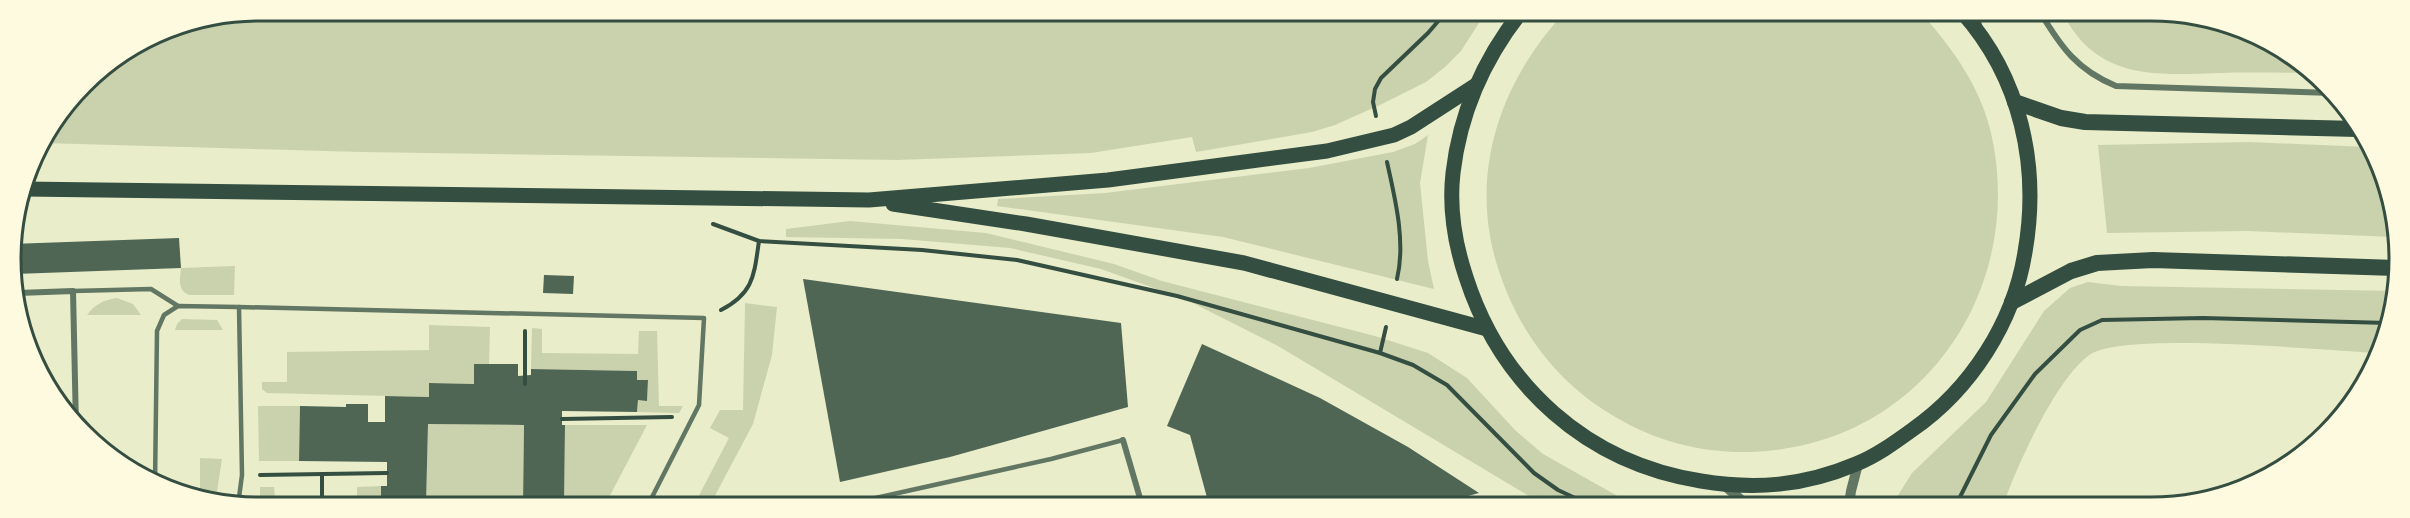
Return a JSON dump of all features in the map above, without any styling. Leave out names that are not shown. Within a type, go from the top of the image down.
[{"type":"highway","points":[[2015,102],[2085,122],[2350,129]]},
{"type":"highway","points":[[2012,302],[2071,271],[2097,263],[2163,260],[2388,268]]},
{"type":"main road","points":[[1515,21],[1493,53],[1476,85],[1457,145],[1453,175],[1452,204],[1455,237],[1472,297],[1487,328],[1506,361],[1526,388],[1545,407],[1569,426],[1626,460],[1651,470],[1682,478],[1724,485],[1756,487],[1791,483],[1858,464],[1923,422],[1953,394],[1986,352],[2012,302],[2022,272],[2031,208],[2030,174],[2025,140],[2015,102],[1995,59],[1969,21]]},
{"type":"main road","points":[[32,189],[869,200],[1108,180],[1327,151],[1382,139],[1412,127],[1476,85]]},
{"type":"main road","points":[[869,200],[1026,224],[1244,263],[1487,328]]},
{"type":"street","points":[[1978,21],[1980,36]]},
{"type":"street","points":[[2046,21],[2071,57],[2085,70],[2116,86],[2321,93]]},
{"type":"street","points":[[24,293],[73,291],[76,411]]},
{"type":"street","points":[[1124,440],[1140,497]]},
{"type":"street","points":[[1850,497],[1858,464]]},
{"type":"street","points":[[1724,485],[1738,497]]},
{"type":"lane","points":[[73,291],[151,289],[178,306],[704,318],[699,405],[652,497]]},
{"type":"lane","points":[[155,473],[157,331],[164,315],[178,306]]},
{"type":"lane","points":[[239,308],[242,475],[239,496]]},
{"type":"lane","points":[[880,497],[1051,459],[1124,440]]},
{"type":"path","points":[[1380,353],[1399,272],[1400,250],[1394,192],[1373,102],[1375,89],[1381,78],[1438,21]]},
{"type":"path","points":[[705,221],[759,241],[922,250],[1017,260],[1177,296],[1380,353],[1413,365],[1447,386],[1534,473],[1558,490],[1573,497]]},
{"type":"path","points":[[704,318],[734,303],[747,292],[753,278],[759,241]]},
{"type":"path","points":[[525,314],[525,384]]},
{"type":"path","points":[[1960,497],[1991,435],[2035,374],[2080,330],[2102,320],[2203,318],[2380,323]]},
{"type":"path","points":[[562,419],[693,416]]},
{"type":"path","points":[[242,475],[387,473]]},
{"type":"path","points":[[322,474],[322,497]]},
{"type":"green space","points":[[259,21],[1480,21],[1461,51],[1445,67],[1426,82],[1382,104],[1335,125],[1312,132],[1196,152],[1192,137],[1091,153],[897,160],[361,152],[51,143],[80,102],[102,80],[127,61],[168,39],[197,29],[228,23]]},
{"type":"green space","points":[[1557,21],[1928,21],[1954,54],[1979,97],[1990,129],[1998,185],[1994,240],[1980,292],[1955,339],[1922,380],[1880,413],[1831,437],[1775,450],[1754,452],[1693,447],[1654,436],[1617,418],[1574,388],[1540,350],[1513,307],[1495,258],[1488,224],[1487,190],[1490,158],[1497,126],[1524,65]]},
{"type":"green space","points":[[2067,21],[2182,23],[2213,29],[2242,39],[2270,53],[2300,73],[2151,73],[2110,62],[2092,51],[2076,35]]},
{"type":"green space","points":[[1428,135],[1420,183],[1428,261],[1434,289],[1223,237],[997,206],[998,199],[1105,193],[1309,168],[1393,152],[1415,144]]},
{"type":"green space","points":[[2249,142],[2360,147],[2381,197],[2388,237],[2248,231],[2107,233],[2098,145]]},
{"type":"green space","points":[[850,221],[986,233],[1114,264],[1162,281],[1375,336],[1428,353],[1467,378],[1515,430],[1543,454],[1619,497],[1531,497],[1278,346],[1187,300],[1101,269],[1010,248],[902,239],[786,237],[786,229]]},
{"type":"green space","points":[[235,266],[234,295],[190,295],[181,288],[181,268]]},
{"type":"green space","points":[[2088,282],[2121,286],[2387,291],[2381,321],[2370,352],[2181,343],[2140,344],[2108,348],[2088,356],[2075,368],[2050,404],[2027,447],[2006,497],[1897,497],[1912,473],[1986,402],[2044,311],[2070,288]]},
{"type":"green space","points":[[117,298],[133,304],[141,315],[87,315],[100,303]]},
{"type":"green space","points":[[745,303],[777,307],[772,355],[753,424],[714,497],[698,497],[729,438],[710,428],[720,410],[743,410]]},
{"type":"green space","points":[[182,319],[217,320],[223,330],[175,330]]},
{"type":"green space","points":[[429,325],[490,327],[489,364],[474,364],[474,384],[429,383],[429,397],[267,393],[262,389],[262,382],[287,382],[287,352],[429,350]]},
{"type":"green space","points":[[532,328],[542,329],[542,353],[638,354],[639,331],[657,331],[659,406],[683,406],[679,413],[637,412],[638,400],[647,400],[648,381],[637,380],[637,371],[531,369]]},
{"type":"green space","points":[[258,406],[300,406],[299,461],[259,461]]},
{"type":"green space","points":[[428,424],[524,425],[523,497],[426,497]]},
{"type":"green space","points":[[565,425],[647,425],[609,497],[564,497]]},
{"type":"green space","points":[[200,458],[222,459],[216,493],[200,490]]},
{"type":"green space","points":[[381,486],[381,497],[357,497],[357,487]]},
{"type":"green space","points":[[260,487],[274,487],[275,497],[260,497]]},
{"type":"building","points":[[179,238],[181,268],[22,274],[22,244]]},
{"type":"building","points":[[544,275],[574,276],[573,294],[543,293]]},
{"type":"building","points":[[803,279],[1121,323],[1128,407],[950,457],[840,482]]},
{"type":"building","points":[[1202,344],[1320,398],[1408,447],[1479,493],[1464,497],[1207,497],[1190,435],[1167,426]]},
{"type":"building","points":[[474,364],[518,364],[518,376],[531,375],[531,369],[637,371],[637,380],[648,380],[647,401],[638,400],[637,412],[562,411],[562,425],[565,425],[564,497],[523,497],[524,425],[428,424],[426,497],[381,497],[381,486],[387,486],[387,462],[299,461],[300,406],[346,407],[346,404],[368,404],[368,422],[385,422],[385,396],[429,397],[429,383],[474,384]]}]
